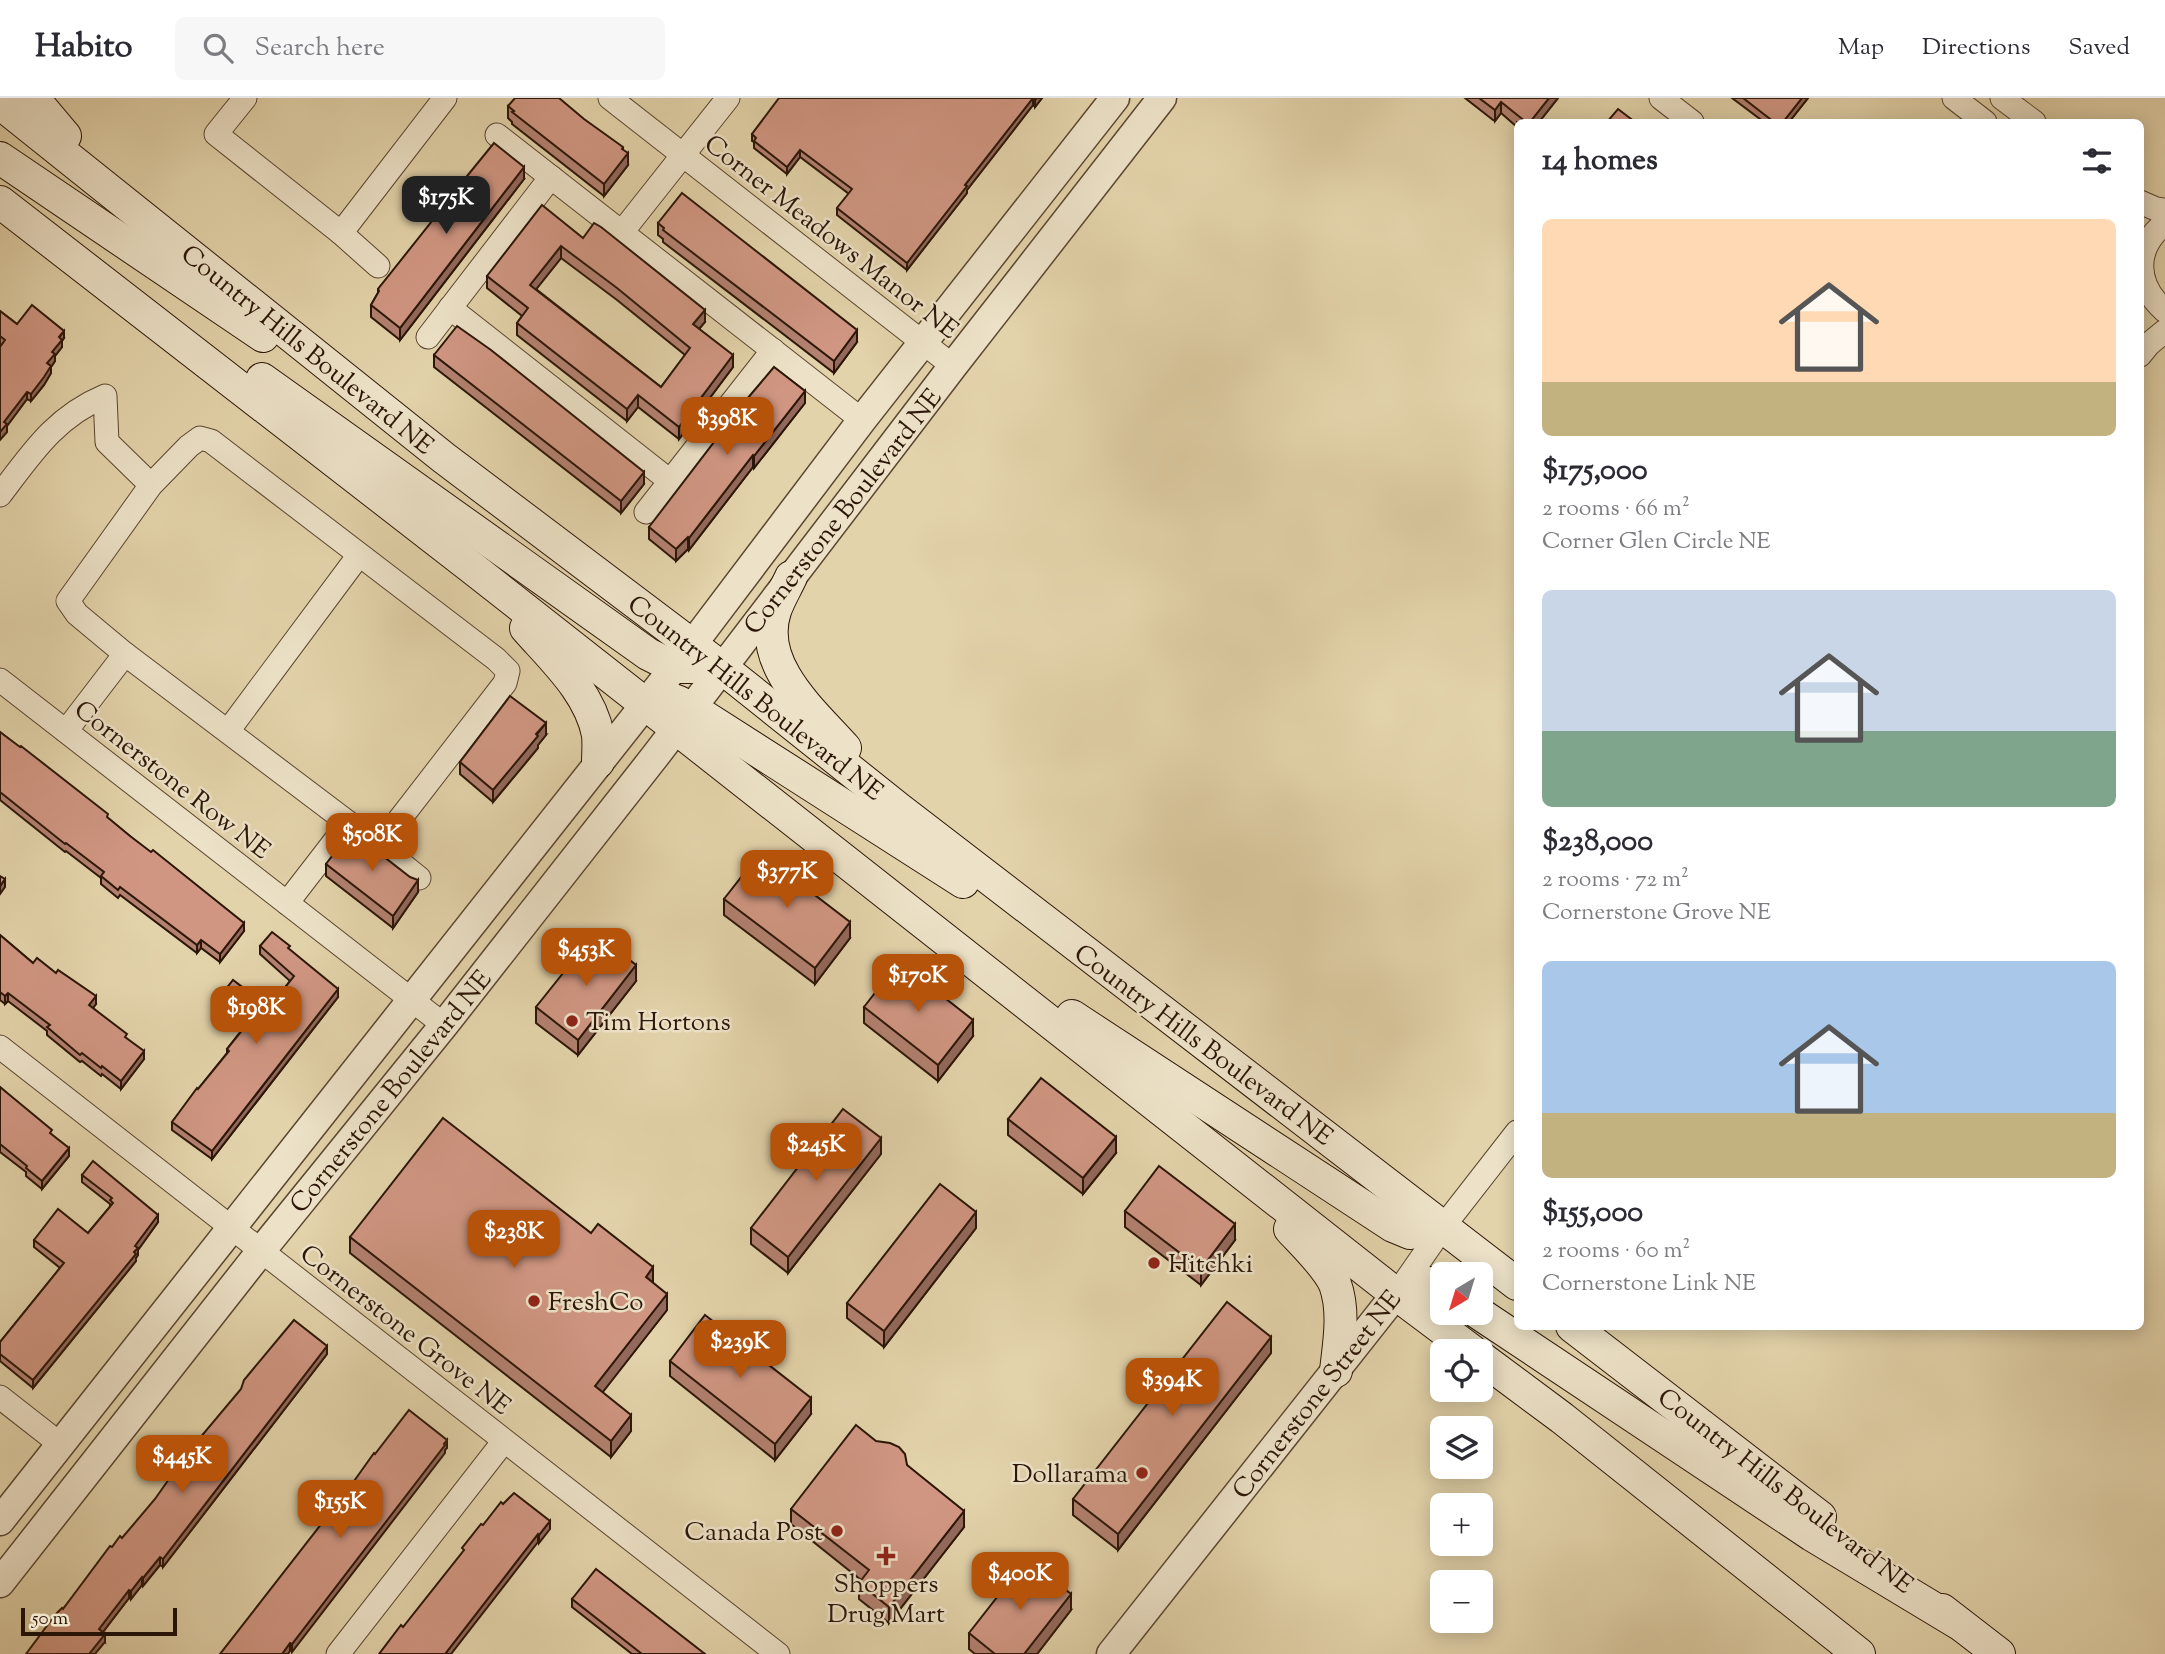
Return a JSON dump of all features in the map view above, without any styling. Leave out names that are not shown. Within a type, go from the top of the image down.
[{"type":"main road","points":[[33,98],[114,193]]},
{"type":"main road","name":"Country Hills Boulevard NE","points":[[0,103],[444,458],[683,656],[721,667],[900,810],[1514,1282]]},
{"type":"main road","points":[[0,158],[444,458]]},
{"type":"main road","points":[[0,202],[645,703],[663,697],[674,699],[683,718],[959,950],[1456,1339]]},
{"type":"main road","points":[[100,279],[232,358],[648,654],[683,656]]},
{"type":"main road","points":[[471,566],[583,697],[593,716],[597,733],[598,762]]},
{"type":"main road","points":[[791,576],[775,611],[772,631],[776,658],[787,680],[800,697],[900,810]]},
{"type":"main road","points":[[683,718],[1135,992]]},
{"type":"main road","points":[[959,950],[1030,988],[1392,1226],[1410,1233],[1443,1227]]},
{"type":"main road","points":[[1214,1151],[1274,1211],[1334,1282],[1339,1299],[1341,1324],[1336,1371]]},
{"type":"main road","points":[[1396,1294],[1417,1281],[1430,1284]]},
{"type":"main road","points":[[1493,1323],[1812,1535],[1958,1623]]},
{"type":"main road","name":"Country Hills Boulevard NE","points":[[1577,1330],[1999,1654]]},
{"type":"main road","points":[[1493,1367],[1562,1418],[1859,1654]]},
{"type":"street","points":[[245,98],[216,134],[341,233],[378,266]]},
{"type":"street","points":[[341,233],[444,98]]},
{"type":"street","name":"Corner Meadows Manor NE","points":[[610,98],[953,366]]},
{"type":"street","points":[[622,232],[728,98]]},
{"type":"street","name":"Cornerstone Boulevard NE","points":[[0,1521],[683,656],[862,420],[1115,98]]},
{"type":"street","name":"Cornerstone Boulevard NE","points":[[0,1583],[261,1251],[444,1025],[1163,98]]},
{"type":"street","points":[[1661,98],[1688,119]]},
{"type":"street","points":[[1954,98],[1981,119]]},
{"type":"street","points":[[2002,98],[2030,119]]},
{"type":"street","points":[[497,135],[862,420]]},
{"type":"street","points":[[428,337],[551,177]]},
{"type":"street","points":[[2144,203],[2165,210]]},
{"type":"street","points":[[2144,254],[2145,247],[2155,231],[2165,223]]},
{"type":"street","points":[[2144,283],[2153,300],[2165,312]]},
{"type":"street","points":[[450,308],[670,481]]},
{"type":"street","points":[[2144,350],[2165,331]]},
{"type":"street","points":[[646,512],[773,350]]},
{"type":"street","points":[[0,495],[37,446],[56,427],[84,405],[105,396],[107,442],[151,485]]},
{"type":"street","points":[[379,846],[505,683],[508,671],[496,659],[211,441],[200,438],[151,485],[68,601],[77,614],[125,654],[419,878]]},
{"type":"street","points":[[228,731],[359,555]]},
{"type":"street","points":[[66,731],[125,654]]},
{"type":"street","name":"Cornerstone Row NE","points":[[0,680],[444,1025]]},
{"type":"street","points":[[287,903],[348,824]]},
{"type":"street","name":"Cornerstone Grove NE","points":[[0,1048],[778,1654]]},
{"type":"street","name":"Cornerstone Street NE","points":[[1111,1654],[1396,1294],[1443,1227],[1514,1136]]},
{"type":"street","points":[[0,1397],[60,1444]]},
{"type":"street","points":[[338,1654],[504,1441]]},
{"type":"building","points":[[515,98],[559,98],[628,153],[604,184],[512,112],[514,111],[508,106]]},
{"type":"building","points":[[779,98],[1033,98],[907,263],[837,208],[852,189],[800,150],[787,167],[754,141],[756,138],[752,134]]},
{"type":"building","points":[[1479,98],[1549,98],[1532,119],[1522,119],[1501,102],[1495,110]]},
{"type":"building","points":[[1743,98],[1802,98],[1785,119],[1770,119]]},
{"type":"building","points":[[1618,109],[1631,119],[1610,119]]},
{"type":"building","points":[[494,143],[524,167],[400,328],[371,305],[378,289],[436,216],[438,217]]},
{"type":"building","points":[[682,193],[857,330],[834,361],[663,230],[658,223]]},
{"type":"building","points":[[542,205],[583,238],[594,223],[601,227],[705,310],[693,324],[733,355],[679,427],[638,395],[627,409],[517,323],[528,308],[487,276]],"holes":[[[561,246],[690,348],[661,387],[530,285]]]},
{"type":"building","points":[[32,305],[64,331],[59,337],[62,340],[52,352],[55,354],[47,363],[51,366],[44,377],[31,394],[27,392],[4,422],[7,424],[0,432],[0,347],[5,340],[0,336],[0,311],[17,324]]},
{"type":"building","points":[[457,326],[644,472],[621,501],[434,355]]},
{"type":"building","points":[[774,367],[805,391],[689,538],[676,549],[649,527]]},
{"type":"building","points":[[510,696],[546,723],[493,790],[460,762]]},
{"type":"building","points":[[0,732],[244,923],[220,954],[201,940],[197,945],[120,887],[118,890],[101,876],[104,872],[0,792]]},
{"type":"building","points":[[351,831],[410,877],[418,880],[393,916],[326,864]]},
{"type":"building","points":[[760,853],[850,922],[815,968],[724,899]]},
{"type":"building","points":[[272,932],[338,989],[212,1151],[172,1122],[252,1018],[222,994],[233,980],[263,1003],[266,1000],[271,1005],[294,976],[260,946]]},
{"type":"building","points":[[0,935],[33,963],[37,958],[56,973],[58,970],[96,996],[89,1005],[127,1034],[125,1037],[144,1051],[121,1081],[82,1053],[80,1055],[47,1027],[50,1025],[8,993],[5,996],[0,992]]},
{"type":"building","points":[[599,936],[636,965],[578,1040],[536,1007],[572,962],[576,965]]},
{"type":"building","points":[[899,962],[973,1020],[938,1065],[864,1007]]},
{"type":"building","points":[[1041,1078],[1116,1137],[1083,1178],[1008,1119]]},
{"type":"building","points":[[0,1087],[52,1130],[50,1133],[69,1148],[42,1181],[0,1144]]},
{"type":"building","points":[[843,1109],[881,1138],[788,1257],[751,1228]]},
{"type":"building","name":"FreshCo","points":[[443,1118],[591,1233],[598,1224],[653,1267],[646,1277],[667,1294],[595,1386],[631,1415],[611,1441],[350,1237]]},
{"type":"building","points":[[93,1161],[158,1215],[135,1246],[138,1248],[134,1252],[136,1254],[33,1380],[0,1354],[0,1342],[64,1263],[34,1240],[58,1209],[88,1233],[113,1203],[110,1200],[112,1198],[82,1175]]},
{"type":"building","points":[[1159,1166],[1235,1224],[1201,1269],[1125,1211]]},
{"type":"building","points":[[940,1184],[976,1212],[884,1331],[847,1303]]},
{"type":"building","points":[[1227,1302],[1271,1337],[1118,1534],[1073,1499]]},
{"type":"building","points":[[705,1315],[811,1398],[775,1444],[670,1361]]},
{"type":"building","points":[[294,1320],[327,1346],[163,1559],[160,1557],[131,1591],[129,1590],[99,1629],[105,1634],[89,1654],[26,1654],[110,1546],[112,1547],[120,1536],[122,1538],[155,1499],[188,1452]]},
{"type":"building","points":[[409,1410],[447,1440],[445,1445],[292,1644],[290,1643],[282,1654],[220,1654],[374,1453]]},
{"type":"building","name":"Shoppers Drug Mart","points":[[856,1425],[876,1441],[899,1447],[905,1454],[907,1465],[964,1511],[889,1607],[859,1583],[869,1570],[791,1509]]},
{"type":"building","points":[[514,1493],[550,1521],[445,1654],[379,1654],[464,1550],[462,1548],[481,1524],[483,1525],[501,1502],[503,1504]]},
{"type":"building","points":[[1027,1559],[1071,1594],[1024,1654],[995,1654],[969,1633]]},
{"type":"building","points":[[596,1569],[705,1654],[642,1654],[572,1599]]},
{"type":"place","name":"Tim Hortons","points":[[572,1021]]},
{"type":"place","name":"Hitchki","points":[[1154,1263]]},
{"type":"place","name":"FreshCo","points":[[534,1301]]},
{"type":"place","name":"Dollarama","points":[[1142,1473]]},
{"type":"place","name":"Canada Post","points":[[837,1531]]},
{"type":"place","name":"Shoppers Drug Mart","points":[[886,1556]]}]
